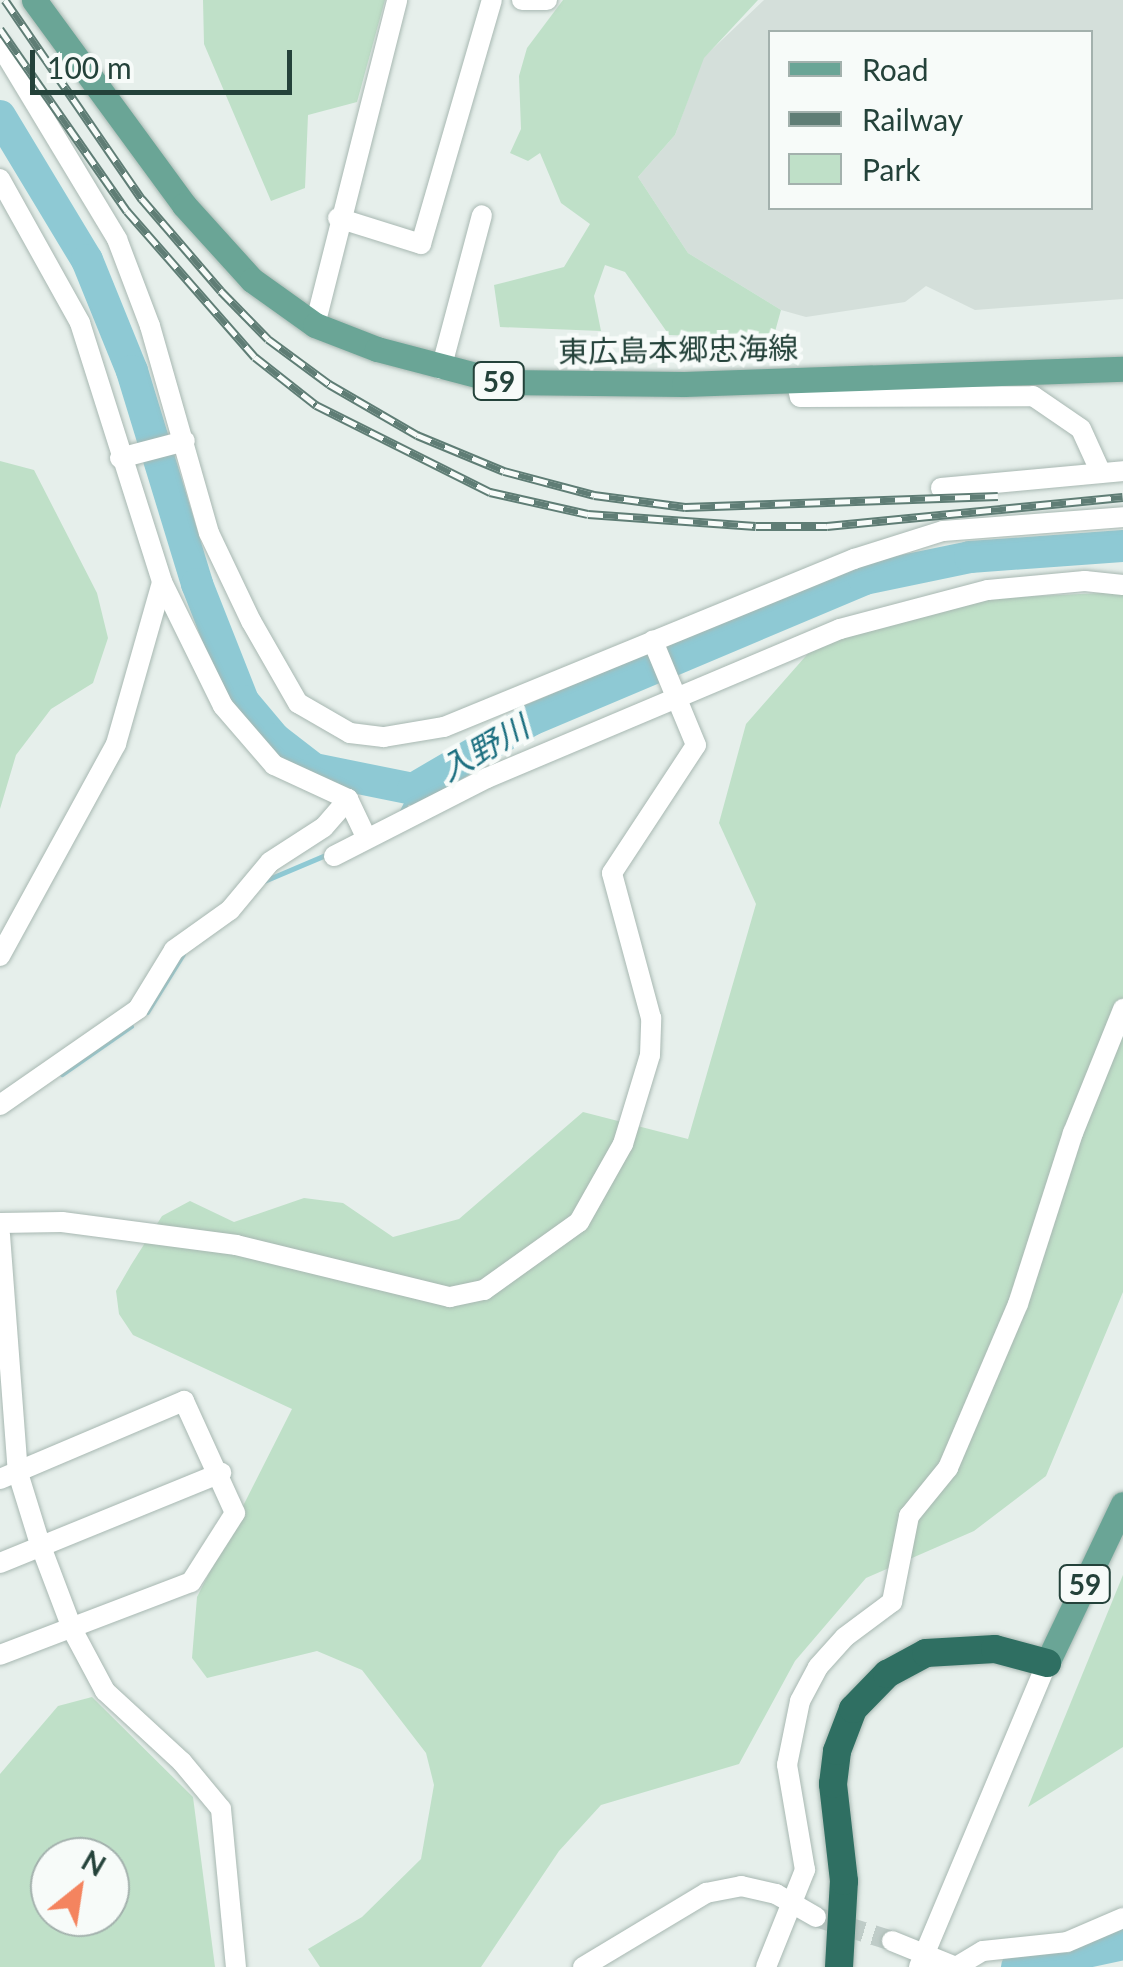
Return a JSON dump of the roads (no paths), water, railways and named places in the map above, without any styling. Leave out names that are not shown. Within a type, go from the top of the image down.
[{"type":"highway","points":[[839,1967],[844,1881],[834,1784],[837,1751],[853,1709],[888,1674],[926,1653],[995,1649],[1047,1663]]},
{"type":"main road","name":"東広島本郷忠海線","points":[[34,0],[184,205],[252,280],[314,325],[442,369],[502,382],[796,380],[1123,369]]},
{"type":"main road","name":"59","points":[[1047,1663],[1123,1504]]},
{"type":"street","points":[[314,325],[338,218],[397,0]]},
{"type":"street","points":[[338,218],[420,244],[492,0]]},
{"type":"street","points":[[522,0],[547,0]]},
{"type":"street","points":[[0,45],[116,239],[185,441],[209,533],[283,683],[298,703],[350,733],[384,737],[444,727],[854,560],[944,531],[1123,517]]},
{"type":"street","points":[[0,179],[80,323],[162,582],[242,735],[274,766],[352,806],[366,836]]},
{"type":"street","points":[[442,369],[482,215]]},
{"type":"street","points":[[796,380],[800,397],[1033,396],[1081,429],[1101,473]]},
{"type":"street","points":[[120,458],[185,441]]},
{"type":"street","points":[[941,488],[1123,471]]},
{"type":"street","points":[[334,856],[366,836],[487,778],[840,629],[906,607],[988,590],[1085,581],[1123,584]]},
{"type":"street","points":[[0,956],[116,744],[162,582]]},
{"type":"street","points":[[0,1223],[62,1222],[236,1245],[450,1297],[484,1290],[530,1262],[578,1222],[624,1144],[648,1069],[651,1018],[612,873],[696,744],[654,641]]},
{"type":"street","points":[[0,1105],[138,1009],[174,950],[230,910],[270,862],[352,806]]},
{"type":"street","points":[[766,1967],[805,1870],[787,1765],[800,1701],[818,1668],[845,1638],[892,1602],[909,1516],[948,1468],[1002,1340],[1123,1009]]},
{"type":"street","points":[[0,1235],[9,1476],[73,1631],[122,1712],[182,1762],[220,1808],[236,1967]]},
{"type":"street","points":[[0,1655],[73,1631],[191,1582],[235,1513],[184,1400],[9,1476]]},
{"type":"street","points":[[0,1563],[220,1473]]},
{"type":"street","points":[[922,1960],[1047,1663]]},
{"type":"street","points":[[583,1967],[706,1894],[740,1886],[816,1916]]},
{"type":"street","points":[[892,1942],[922,1960],[956,1967],[983,1951],[1067,1942],[1123,1918]]},
{"type":"waterway","name":"入野川","points":[[0,116],[87,260],[132,371],[197,584],[243,701],[275,739],[314,769],[413,789],[531,720],[864,579],[970,557],[1123,546]]},
{"type":"waterway","points":[[402,811],[413,789]]},
{"type":"waterway","points":[[264,881],[328,854]]},
{"type":"waterway","points":[[147,1012],[183,954]]},
{"type":"waterway","points":[[62,1074],[131,1026]]},
{"type":"waterway","points":[[1017,1967],[1123,1944]]},
{"type":"tunnel","points":[[816,1917],[892,1941]]},
{"type":"railway","points":[[5,0],[142,199],[221,291],[268,339],[329,384],[417,435],[504,471],[594,495],[685,507],[998,496]]},
{"type":"railway","points":[[0,29],[127,211],[255,357],[316,405],[490,492],[588,514],[756,526],[827,526],[1123,497]]}]
